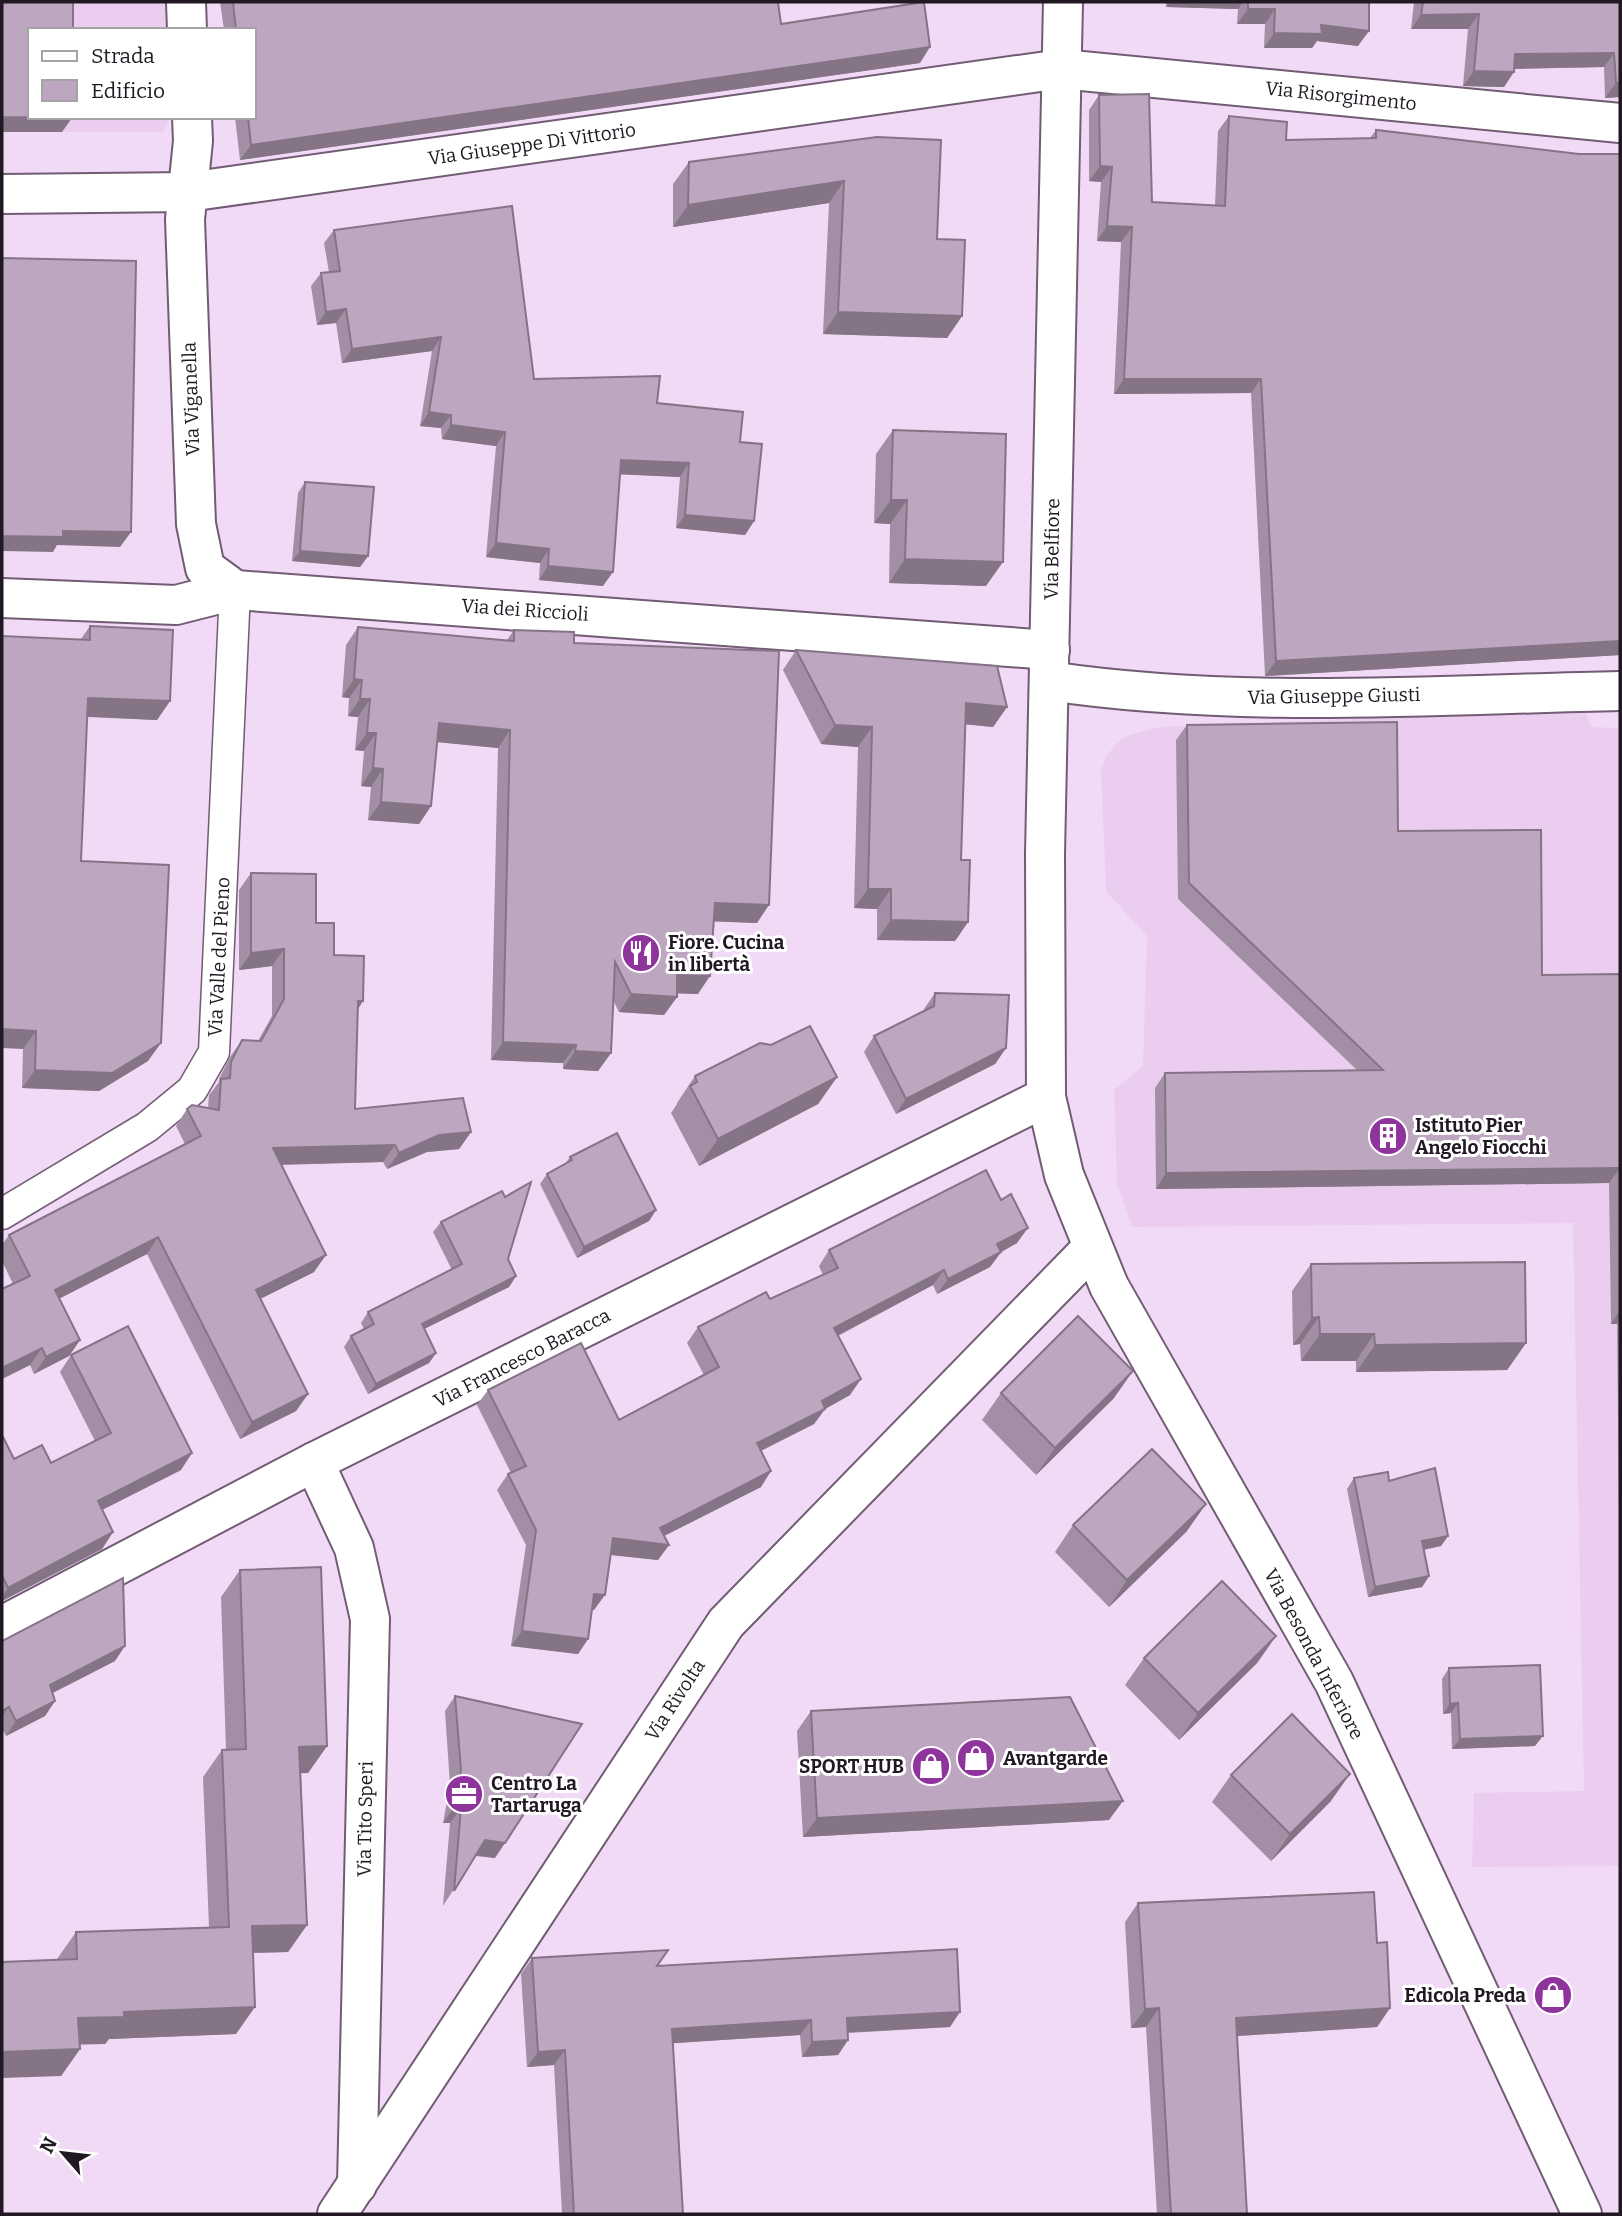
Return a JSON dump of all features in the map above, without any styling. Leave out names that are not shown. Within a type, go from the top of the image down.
[{"type":"street","points":[[186,2],[187,28]]},
{"type":"street","name":"Via Belfiore","points":[[1046,1097],[1045,854],[1063,2]]},
{"type":"street","name":"Via Risorgimento","points":[[1061,69],[1620,123]]},
{"type":"street","name":"Via Giuseppe Di Vittorio","points":[[2,194],[188,192],[1061,69]]},
{"type":"street","name":"Via Viganella","points":[[192,119],[186,246],[196,524],[205,568],[235,590]]},
{"type":"street","name":"Via dei Riccioli","points":[[2,598],[176,605],[235,590],[1050,665]]},
{"type":"street","name":"Via Valle del Pieno","points":[[2,1214],[147,1127],[192,1090],[214,1052],[235,590]]},
{"type":"street","name":"Via Giuseppe Giusti","points":[[1050,665],[1132,691],[1260,699],[1620,691]]},
{"type":"street","name":"Via Besonda Inferiore","points":[[1046,1097],[1064,1175],[1109,1286],[1334,1682],[1582,2214]]},
{"type":"street","name":"Via Francesco Baracca","points":[[2,1626],[314,1462],[1046,1097]]},
{"type":"street","name":"Via Rivolta","points":[[347,2200],[726,1623],[1092,1248]]},
{"type":"street","name":"Via Tito Speri","points":[[314,1462],[355,1548],[370,1619],[347,2200]]},
{"type":"shaded area","points":[[2,2],[170,2],[172,28],[28,28],[28,119],[169,119],[163,132],[2,132]]},
{"type":"shaded area","points":[[1585,709],[1591,727],[1620,728],[1620,1866],[1472,1867],[1474,1793],[1584,1791],[1573,1223],[1132,1227],[1117,1183],[1114,1090],[1143,1066],[1147,936],[1106,891],[1101,771],[1106,757],[1117,743],[1129,735],[1160,727]]},
{"type":"building","points":[[2,2],[73,2],[73,28],[28,28],[28,117],[2,117]]},
{"type":"building","points":[[233,2],[778,2],[781,24],[924,2],[930,47],[251,145],[248,119],[256,119],[256,28],[236,28]]},
{"type":"building","points":[[1248,2],[1369,2],[1369,31],[1321,25],[1322,34],[1274,33],[1275,9],[1248,9]]},
{"type":"building","points":[[1423,2],[1620,2],[1620,83],[1616,83],[1614,53],[1515,54],[1514,72],[1474,71],[1479,14],[1421,15]]},
{"type":"building","points":[[1149,94],[1152,202],[1225,206],[1229,116],[1287,122],[1286,140],[1376,138],[1376,130],[1579,154],[1620,154],[1620,641],[1276,661],[1261,379],[1124,379],[1132,227],[1107,226],[1112,167],[1100,166],[1099,95]]},
{"type":"building","points":[[877,137],[941,140],[937,239],[965,240],[962,316],[838,312],[844,181],[688,205],[689,162]]},
{"type":"building","points":[[512,206],[534,379],[660,376],[657,403],[743,412],[740,442],[762,444],[754,521],[685,515],[689,463],[621,460],[613,572],[548,566],[549,549],[496,543],[505,432],[451,425],[451,415],[429,412],[441,337],[352,349],[346,309],[326,312],[321,273],[340,271],[334,230]]},
{"type":"building","points":[[2,258],[136,261],[131,532],[63,531],[63,537],[2,536]]},
{"type":"building","points":[[893,430],[1006,434],[1003,562],[905,559],[907,500],[891,500]]},
{"type":"building","points":[[305,482],[374,487],[368,556],[300,551]]},
{"type":"building","points":[[90,626],[173,630],[170,701],[88,698],[81,861],[169,865],[161,1043],[112,1073],[35,1070],[36,1031],[2,1029],[2,636],[90,640]]},
{"type":"building","points":[[358,627],[514,641],[514,630],[574,632],[574,643],[779,651],[769,905],[715,903],[710,976],[677,975],[677,997],[631,994],[615,962],[611,1053],[575,1051],[576,1045],[503,1042],[510,730],[439,723],[431,806],[381,802],[383,769],[373,768],[376,733],[367,733],[370,699],[360,699],[362,680],[354,679]]},
{"type":"building","points":[[796,650],[997,666],[1007,707],[966,703],[961,860],[970,860],[968,922],[891,920],[891,889],[868,889],[872,727],[835,725]]},
{"type":"building","name":"Istituto Pier Angelo Fiocchi","points":[[1397,722],[1398,831],[1541,830],[1542,975],[1620,974],[1620,1168],[1166,1173],[1165,1073],[1383,1070],[1189,883],[1187,725]]},
{"type":"building","points":[[251,873],[316,874],[316,923],[334,923],[334,955],[364,956],[363,1001],[358,1001],[355,1109],[463,1098],[471,1132],[439,1135],[399,1153],[395,1145],[273,1148],[326,1255],[256,1290],[308,1394],[252,1422],[158,1237],[55,1290],[80,1340],[46,1357],[42,1348],[2,1368],[2,1289],[30,1276],[9,1235],[201,1136],[187,1109],[192,1105],[219,1110],[221,1079],[230,1078],[231,1062],[242,1040],[261,1041],[284,999],[284,949],[251,953]]},
{"type":"building","points":[[935,993],[1009,995],[1006,1048],[906,1099],[874,1036],[934,1006]]},
{"type":"building","points":[[810,1026],[837,1077],[718,1139],[690,1086],[697,1082],[695,1076],[760,1043],[771,1045]]},
{"type":"building","points":[[617,1133],[656,1210],[584,1247],[547,1174],[572,1160],[570,1157]]},
{"type":"building","points":[[986,1170],[1001,1200],[1011,1194],[1028,1228],[997,1244],[1001,1252],[948,1279],[944,1270],[834,1328],[861,1379],[822,1401],[825,1409],[757,1443],[771,1471],[660,1528],[669,1545],[613,1538],[605,1595],[594,1594],[588,1639],[522,1631],[536,1530],[508,1474],[526,1466],[488,1390],[581,1343],[619,1420],[719,1367],[698,1327],[766,1292],[770,1299],[838,1268],[829,1250]]},
{"type":"building","points":[[531,1182],[508,1259],[516,1276],[422,1324],[436,1353],[376,1384],[351,1336],[374,1324],[368,1312],[462,1264],[441,1222],[502,1191],[505,1197]]},
{"type":"building","points":[[1525,1262],[1526,1343],[1375,1345],[1374,1334],[1320,1334],[1319,1317],[1312,1318],[1311,1264]]},
{"type":"building","points":[[1078,1316],[1133,1371],[1055,1448],[1001,1393]]},
{"type":"building","points":[[128,1326],[192,1453],[98,1501],[113,1532],[8,1588],[2,1575],[2,1435],[14,1459],[42,1445],[51,1463],[111,1433],[71,1355]]},
{"type":"building","points":[[1152,1449],[1206,1504],[1127,1580],[1073,1525]]},
{"type":"building","points":[[1435,1468],[1448,1536],[1422,1541],[1429,1576],[1375,1587],[1354,1478],[1388,1472],[1389,1481]]},
{"type":"building","points":[[321,1567],[327,1746],[299,1747],[307,1925],[252,1926],[255,2007],[124,2012],[124,2017],[78,2018],[80,2049],[2,2052],[2,1962],[77,1959],[76,1932],[229,1927],[222,1750],[246,1749],[240,1570]]},
{"type":"building","points":[[123,1578],[125,1646],[50,1685],[55,1701],[16,1721],[9,1707],[2,1711],[2,1641]]},
{"type":"building","points":[[1222,1581],[1276,1636],[1198,1713],[1144,1658]]},
{"type":"building","points":[[1540,1665],[1543,1736],[1460,1739],[1458,1703],[1450,1704],[1449,1668]]},
{"type":"building","points":[[455,1696],[582,1724],[505,1843],[485,1840],[454,1891],[461,1808],[454,1807],[461,1770]]},
{"type":"building","points":[[1070,1697],[1123,1801],[817,1818],[811,1711]]},
{"type":"building","points":[[1292,1714],[1350,1774],[1290,1834],[1231,1775]]},
{"type":"building","points":[[1374,1892],[1377,1943],[1387,1942],[1390,2008],[1236,2018],[1247,2214],[1171,2214],[1159,2008],[1145,2009],[1138,1903]]},
{"type":"building","points":[[957,1949],[960,2012],[847,2018],[848,2040],[812,2042],[811,2020],[672,2029],[683,2214],[574,2214],[565,2050],[538,2052],[532,1958],[668,1950],[657,1966]]},
{"type":"place","name":"Fiore. Cucina in libertà","points":[[641,953]]},
{"type":"place","name":"Istituto Pier Angelo Fiocchi","points":[[1388,1136]]},
{"type":"place","name":"Avantgarde","points":[[976,1758]]},
{"type":"place","name":"SPORT HUB","points":[[931,1766]]},
{"type":"place","name":"Centro La Tartaruga","points":[[464,1794]]},
{"type":"place","name":"Edicola Preda","points":[[1553,1995]]}]
